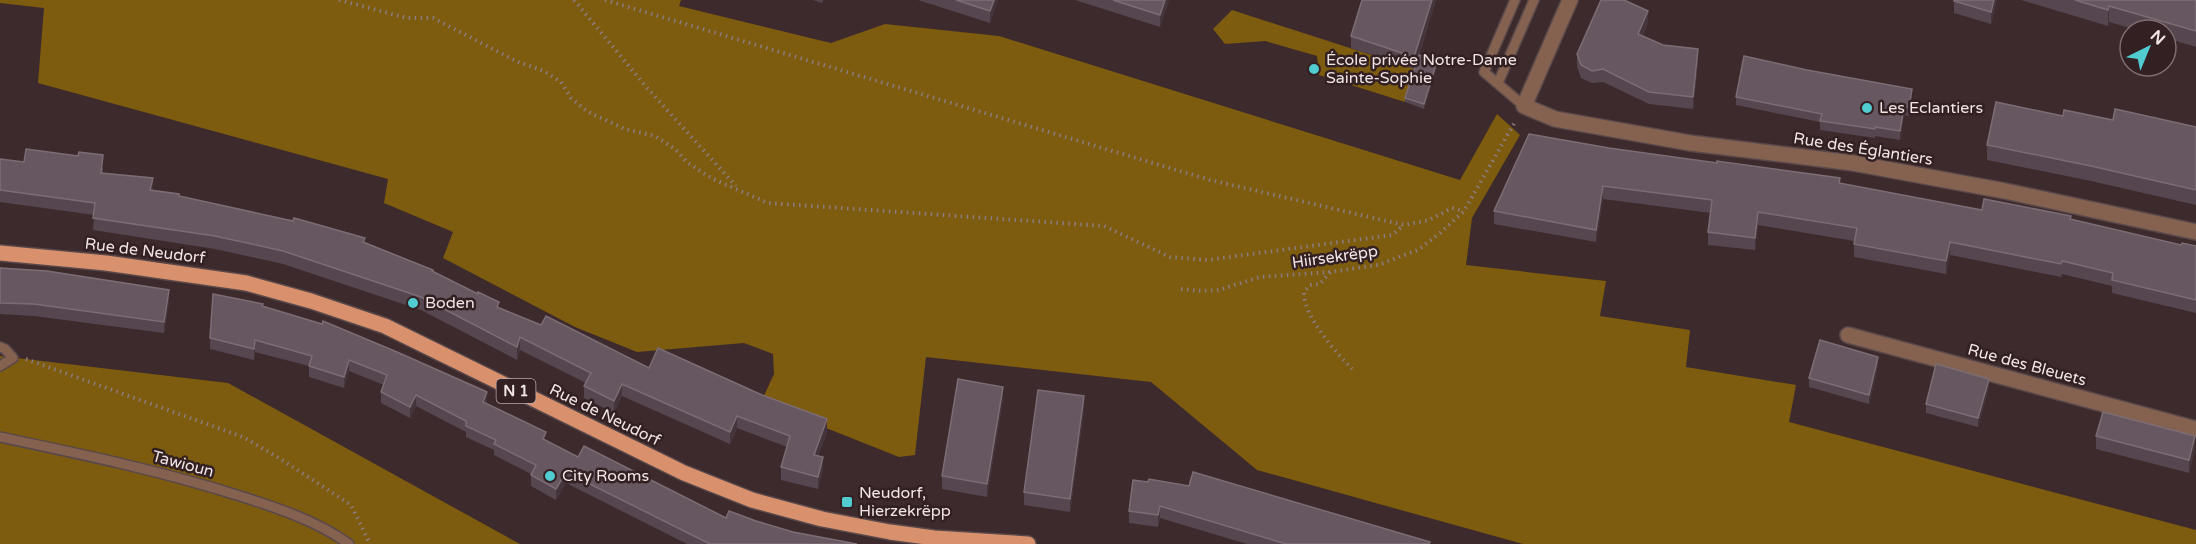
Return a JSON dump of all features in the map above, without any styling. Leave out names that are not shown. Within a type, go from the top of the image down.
[{"type":"main road","name":"Rue de Neudorf","points":[[0,253],[106,264],[246,283],[311,301],[385,326],[684,473],[752,500],[822,519],[890,532],[934,538],[1028,544]]},
{"type":"street","points":[[1524,106],[1570,0]]},
{"type":"street","name":"Rue des Églantiers","points":[[1524,106],[1555,118],[1690,143],[1853,163],[2005,191],[2196,232]]},
{"type":"street","name":"Rue des Bleuets","points":[[1848,335],[2196,429]]},
{"type":"lane","points":[[1515,0],[1484,72],[1524,106]]},
{"type":"lane","points":[[1498,83],[1534,0]]},
{"type":"lane","points":[[0,346],[12,358],[0,366]]},
{"type":"lane","name":"Tawioun","points":[[0,437],[205,485],[279,509],[335,533],[349,544]]},
{"type":"path","points":[[339,0],[407,18],[433,18],[518,62],[544,71],[561,82],[571,98],[588,112],[625,129],[655,136],[675,149],[688,163],[713,179],[768,204],[1104,226],[1170,257],[1208,260],[1392,235],[1404,225]]},
{"type":"path","points":[[574,0],[648,89],[738,189]]},
{"type":"path","points":[[605,0],[1210,180],[1404,225],[1429,220],[1452,208],[1464,211]]},
{"type":"path","name":"Hiirsekrëpp","points":[[1181,289],[1219,290],[1260,277],[1329,273],[1378,265],[1418,250],[1464,211],[1524,106]]},
{"type":"path","points":[[1329,273],[1320,284],[1310,285],[1304,292],[1304,300],[1328,343],[1352,369]]},
{"type":"path","points":[[12,358],[31,360],[243,437],[351,505],[370,544]]},
{"type":"shaded area","points":[[0,0],[681,0],[679,6],[831,43],[885,24],[999,36],[1460,180],[1497,114],[1520,135],[1472,218],[1466,265],[1606,281],[1600,316],[1690,330],[1686,367],[1796,385],[1789,422],[2196,530],[2196,544],[1523,544],[1257,470],[1151,382],[926,357],[915,455],[899,457],[761,402],[774,374],[773,354],[744,343],[637,352],[575,327],[443,258],[453,232],[384,203],[388,179],[38,83],[44,8],[0,3]]},
{"type":"shaded area","points":[[1232,10],[1415,69],[1405,102],[1319,75],[1317,56],[1265,41],[1225,44],[1213,29]]},
{"type":"shaded area","points":[[0,356],[228,383],[520,544],[0,544]]},
{"type":"building","points":[[956,0],[994,0],[990,11]]},
{"type":"building","points":[[1113,0],[1165,0],[1160,15]]},
{"type":"building","points":[[1362,0],[1432,0],[1414,57],[1351,36]]},
{"type":"building","points":[[1601,0],[1624,0],[1648,11],[1638,34],[1663,45],[1698,49],[1693,97],[1649,92],[1603,69],[1592,71],[1581,65],[1577,54]]},
{"type":"building","points":[[1954,0],[1994,0],[1991,12]]},
{"type":"building","points":[[2075,0],[2196,0],[2196,31],[2178,26],[2178,18],[2151,18],[2109,6],[2108,10]]},
{"type":"building","points":[[1419,55],[1437,61],[1424,104],[1405,98]]},
{"type":"building","points":[[1744,56],[1912,89],[1909,107],[1904,106],[1900,131],[1820,121],[1822,114],[1736,97]]},
{"type":"building","points":[[1996,102],[2063,116],[2064,110],[2113,120],[2115,109],[2196,127],[2196,190],[1987,145]]},
{"type":"building","points":[[1529,134],[1609,148],[1840,178],[1839,183],[1982,210],[1984,199],[2071,216],[2070,219],[2181,245],[2182,243],[2196,246],[2196,300],[2112,280],[2113,273],[2062,261],[2061,264],[1950,242],[1946,261],[1854,244],[1857,228],[1758,212],[1755,238],[1708,232],[1712,200],[1603,186],[1596,230],[1494,211]]},
{"type":"building","points":[[26,149],[78,156],[79,152],[103,155],[101,173],[153,178],[150,190],[179,194],[179,196],[293,221],[294,218],[365,238],[363,242],[433,270],[478,294],[478,292],[499,302],[497,307],[541,325],[546,316],[649,368],[658,348],[762,395],[827,419],[814,455],[823,457],[818,477],[781,467],[790,436],[737,416],[730,432],[622,384],[614,401],[584,386],[591,373],[520,337],[517,347],[421,297],[283,251],[215,236],[93,218],[95,203],[0,190],[0,159],[24,162]]},
{"type":"building","points":[[0,268],[47,271],[169,290],[164,322],[34,304],[0,303]]},
{"type":"building","points":[[213,294],[263,304],[262,306],[322,324],[323,321],[397,352],[487,392],[483,402],[546,432],[543,439],[578,457],[584,446],[726,518],[729,511],[793,532],[857,544],[710,544],[566,472],[556,489],[531,475],[536,465],[494,444],[496,440],[466,426],[466,421],[416,395],[410,407],[381,392],[387,375],[349,360],[344,377],[309,366],[312,356],[255,340],[254,349],[210,338]]},
{"type":"building","points":[[1820,340],[1878,357],[1869,395],[1809,378]]},
{"type":"building","points":[[1936,364],[1989,379],[1978,418],[1926,404]]},
{"type":"building","points":[[958,379],[1003,387],[987,484],[942,476]]},
{"type":"building","points":[[1038,390],[1084,396],[1070,499],[1024,492]]},
{"type":"building","points":[[2103,412],[2195,436],[2189,460],[2096,436]]},
{"type":"building","points":[[1193,472],[1430,542],[1429,544],[1286,544],[1160,506],[1158,515],[1129,511],[1133,480],[1148,482],[1149,479],[1189,486]]},
{"type":"place","name":"École privée Notre-Dame Sainte-Sophie","points":[[1314,69]]},
{"type":"place","name":"Les Eclantiers","points":[[1867,108]]},
{"type":"place","name":"Boden","points":[[413,303]]},
{"type":"place","name":"City Rooms","points":[[550,476]]},
{"type":"place","name":"Neudorf, Hierzekrëpp","points":[[847,502]]}]
